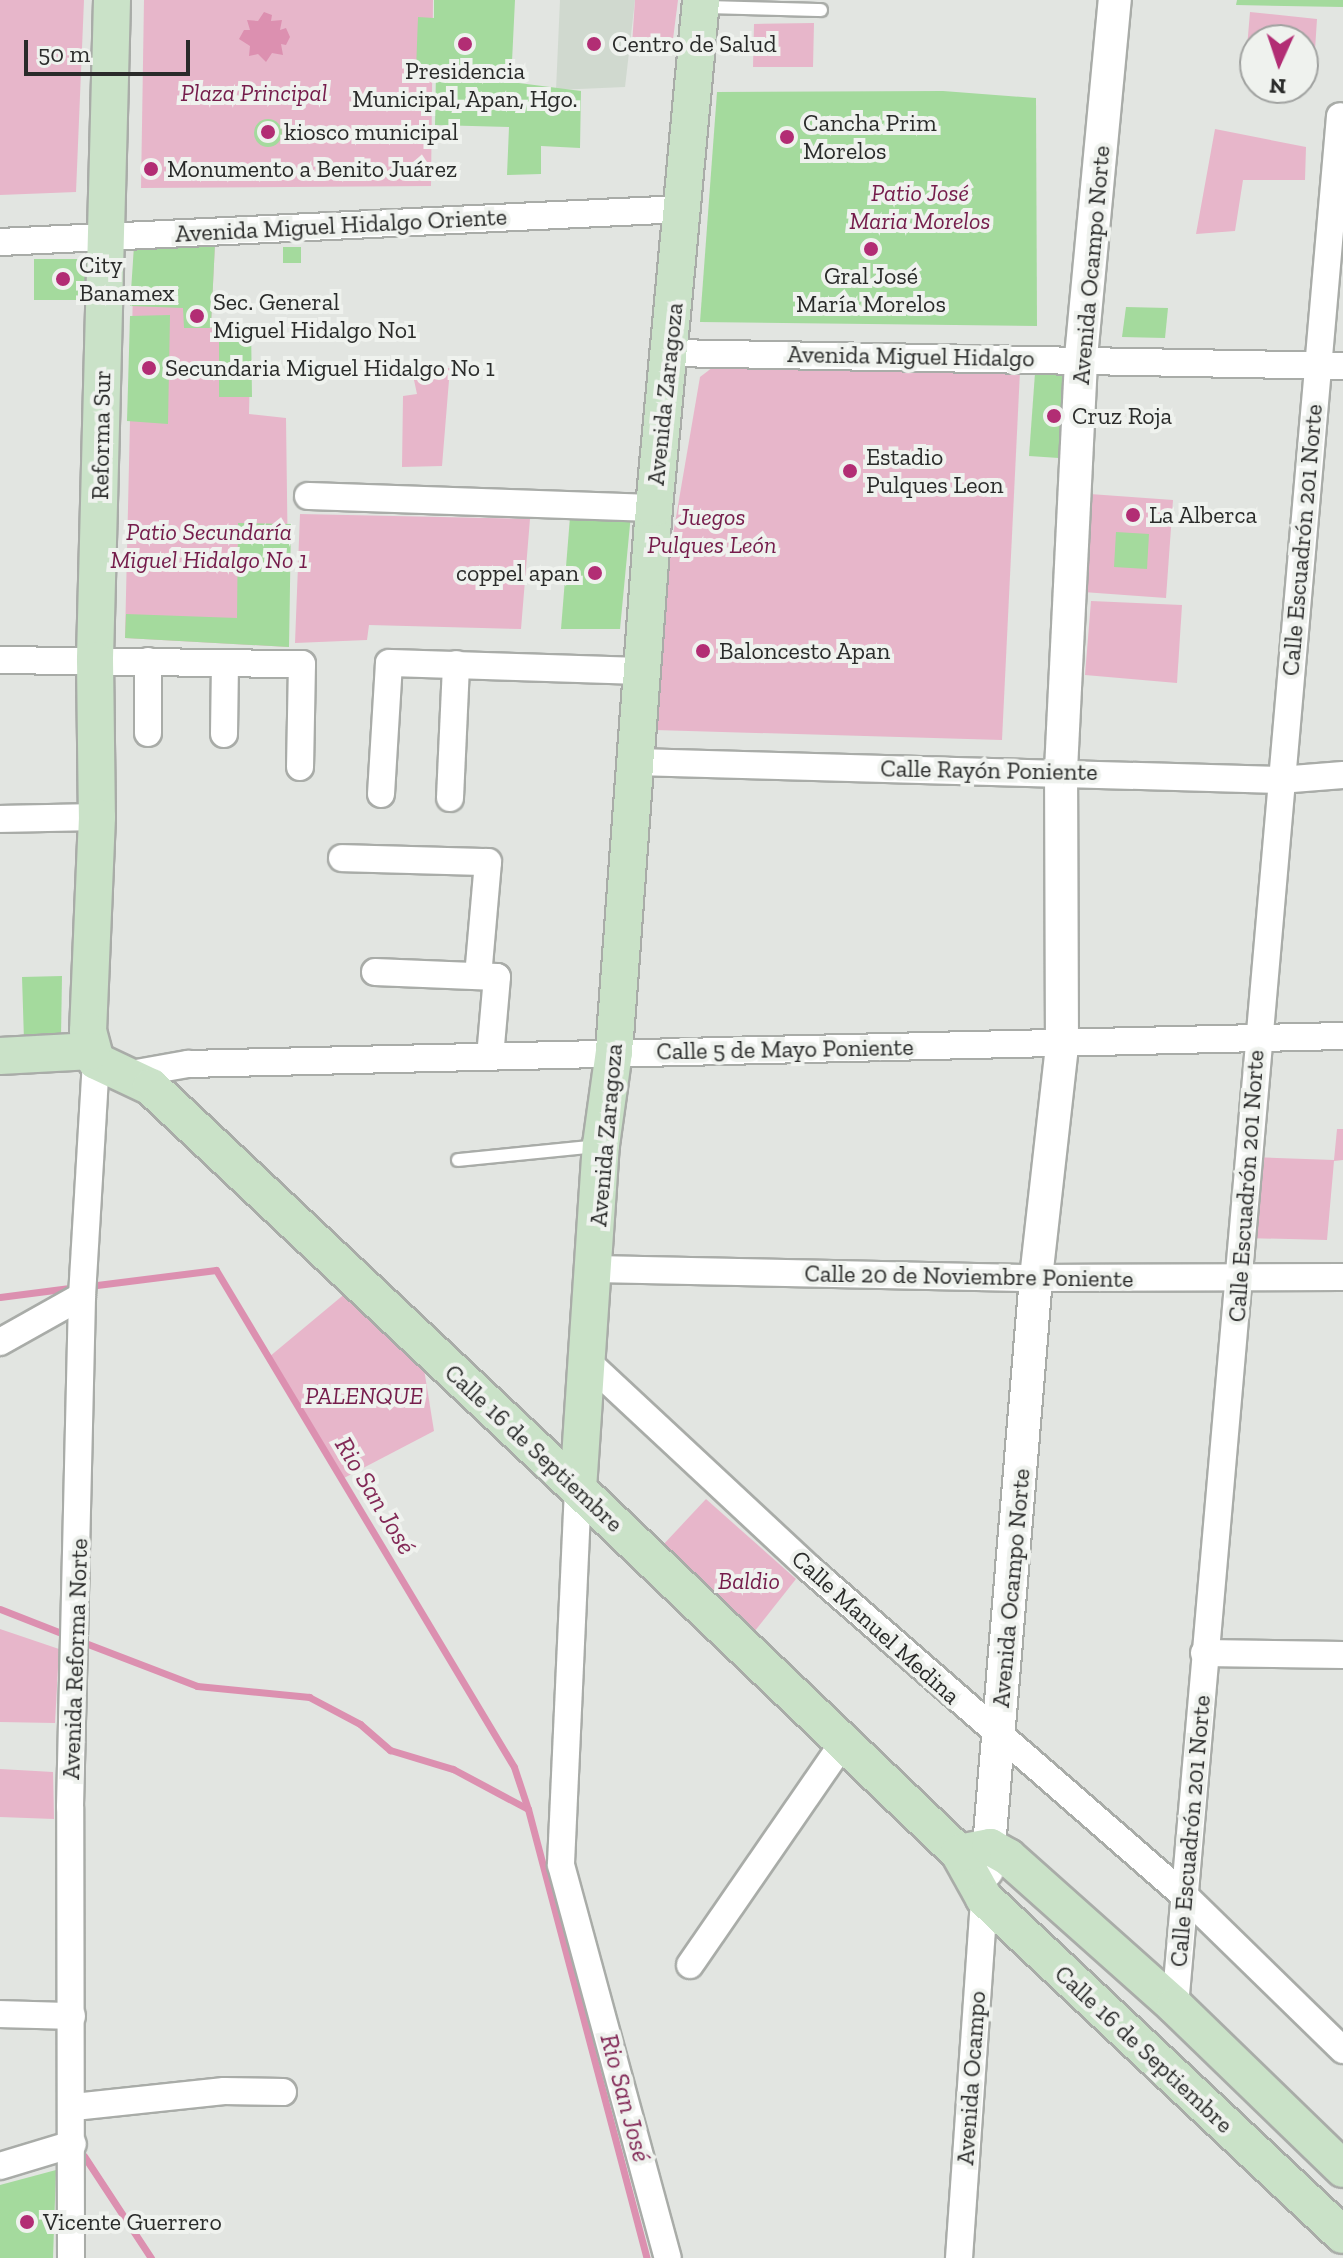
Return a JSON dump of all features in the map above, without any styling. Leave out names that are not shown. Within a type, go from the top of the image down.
[{"type":"main road","name":"Reforma Sur","points":[[94,1056],[88,1031],[97,817],[95,660],[112,0]]},
{"type":"main road","name":"Avenida Zaragoza","points":[[578,1489],[589,1363],[601,1145],[614,1051],[654,508],[671,353],[700,3]]},
{"type":"main road","points":[[0,1056],[94,1056]]},
{"type":"main road","name":"Calle 16 de Septiembre","points":[[94,1056],[131,1074],[578,1489],[844,1742],[974,1850],[1008,1857],[1341,2158]]},
{"type":"main road","name":"Calle 16 de Septiembre","points":[[974,1850],[984,1898],[1343,2235]]},
{"type":"street","name":"Avenida Ocampo Norte","points":[[1061,770],[1081,357],[1115,0]]},
{"type":"street","name":"Calle Escuadrón 201 Norte","points":[[1175,2006],[1204,1653],[1240,1278],[1280,780],[1331,366],[1340,116]]},
{"type":"street","name":"Avenida Miguel Hidalgo Oriente","points":[[0,242],[681,209]]},
{"type":"street","name":"Avenida Miguel Hidalgo","points":[[671,353],[1081,357],[1331,366]]},
{"type":"street","points":[[308,496],[654,508]]},
{"type":"street","points":[[0,660],[302,664],[300,767]]},
{"type":"street","points":[[148,661],[148,733]]},
{"type":"street","points":[[224,734],[225,663]]},
{"type":"street","points":[[381,794],[389,663],[643,671]]},
{"type":"street","points":[[450,798],[456,664]]},
{"type":"street","name":"Calle Rayón Poniente","points":[[636,762],[1061,770],[1280,780],[1343,775]]},
{"type":"street","points":[[1036,1278],[1062,1046],[1061,770]]},
{"type":"street","points":[[0,819],[97,817]]},
{"type":"street","points":[[342,858],[488,862],[478,976]]},
{"type":"street","points":[[375,972],[497,977],[490,1057]]},
{"type":"street","name":"Calle 5 de Mayo Poniente","points":[[131,1074],[188,1064],[614,1051],[1062,1046],[1343,1036]]},
{"type":"street","name":"Avenida Reforma Norte","points":[[71,2258],[74,2107],[70,1807],[77,1660],[82,1296],[94,1056]]},
{"type":"street","name":"Calle 20 de Noviembre Poniente","points":[[595,1269],[1036,1278],[1343,1277]]},
{"type":"street","name":"Avenida Ocampo Norte","points":[[974,1850],[999,1735],[1036,1278]]},
{"type":"street","points":[[0,1342],[82,1296]]},
{"type":"street","name":"Calle Manuel Medina","points":[[589,1363],[810,1569],[1186,1897],[1343,2050]]},
{"type":"street","name":"Avenida Zaragoza","points":[[578,1489],[561,1865],[668,2258]]},
{"type":"street","points":[[1204,1653],[1343,1655]]},
{"type":"street","points":[[690,1965],[844,1742]]},
{"type":"street","name":"Avenida Ocampo","points":[[959,2258],[984,1898]]},
{"type":"street","points":[[0,2014],[72,2016]]},
{"type":"street","points":[[74,2107],[224,2091],[283,2092]]},
{"type":"street","points":[[0,2166],[73,2144]]},
{"type":"lane","points":[[700,3],[821,10]]},
{"type":"lane","points":[[458,1160],[601,1145]]},
{"type":"shaded area","name":"Centro de Salud","points":[[560,0],[635,0],[625,87],[556,90]]},
{"type":"shaded area","points":[[264,12],[272,15],[271,21],[282,20],[280,30],[286,28],[290,37],[286,45],[281,44],[283,55],[272,53],[266,62],[258,54],[249,56],[250,46],[239,39],[244,30],[250,30],[247,20],[258,21]]},
{"type":"green space","points":[[0,0],[84,0],[76,192],[0,195]]},
{"type":"green space","name":"Plaza Principal","points":[[144,0],[433,0],[431,186],[141,188]]},
{"type":"green space","points":[[635,0],[678,0],[672,47],[632,45]]},
{"type":"green space","points":[[1250,12],[1317,19],[1317,24],[1249,24]]},
{"type":"green space","points":[[814,23],[813,67],[753,67],[754,24]]},
{"type":"green space","points":[[1215,129],[1306,147],[1305,180],[1243,180],[1235,231],[1196,234]]},
{"type":"green space","name":"Patio Secundaría Miguel Hidalgo No 1","points":[[215,244],[211,325],[251,325],[249,414],[286,418],[289,647],[125,638],[134,246]]},
{"type":"green space","name":"Estadio Pulques Leon","points":[[717,364],[1020,371],[1002,740],[655,730],[668,564],[700,377]]},
{"type":"green space","points":[[411,366],[450,368],[442,466],[402,467],[403,396],[417,394]]},
{"type":"green space","name":"La Alberca","points":[[1090,494],[1173,500],[1166,598],[1083,592]]},
{"type":"green space","points":[[300,514],[530,519],[521,629],[369,625],[367,640],[295,643]]},
{"type":"green space","points":[[1091,601],[1182,605],[1177,683],[1085,675]]},
{"type":"green space","points":[[1337,1129],[1343,1129],[1343,1160],[1334,1161],[1327,1240],[1245,1238],[1253,1157],[1334,1160]]},
{"type":"green space","name":"PALENQUE","points":[[347,1292],[424,1369],[434,1431],[344,1478],[269,1357]]},
{"type":"green space","name":"Baldio","points":[[706,1499],[796,1579],[754,1632],[662,1546]]},
{"type":"green space","points":[[0,1629],[59,1649],[55,1723],[0,1722]]},
{"type":"green space","points":[[0,1769],[53,1772],[54,1819],[0,1817]]},
{"type":"building","name":"Presidencia Municipal, Apan, Hgo.","points":[[434,0],[515,0],[511,82],[581,91],[580,148],[541,146],[541,174],[507,175],[509,127],[435,125],[436,72],[416,70],[418,17],[434,18]]},
{"type":"building","points":[[1237,0],[1343,0],[1343,7],[1236,5]]},
{"type":"building","name":"Patio José Maria Morelos","points":[[943,91],[1036,98],[1037,326],[700,322],[717,92]]},
{"type":"building","name":"kiosco municipal","points":[[268,119],[278,123],[282,133],[278,143],[268,147],[258,143],[254,133],[258,123]]},
{"type":"building","name":"Sec. General Miguel Hidalgo No1","points":[[215,244],[211,325],[251,325],[252,397],[219,397],[219,328],[184,328],[183,308],[130,306],[134,246]]},
{"type":"building","points":[[283,247],[301,247],[301,263],[283,263]]},
{"type":"building","name":"City Banamex","points":[[34,259],[91,259],[91,300],[34,300]]},
{"type":"building","points":[[1126,307],[1168,308],[1165,338],[1122,337]]},
{"type":"building","name":"Secundaria Miguel Hidalgo No 1","points":[[170,315],[168,424],[127,421],[130,316]]},
{"type":"building","name":"Cruz Roja","points":[[1035,373],[1079,376],[1074,459],[1029,456]]},
{"type":"building","name":"coppel apan","points":[[631,514],[620,629],[561,629],[570,517]]},
{"type":"building","points":[[238,523],[291,524],[289,647],[125,638],[126,614],[237,618]]},
{"type":"building","name":"La Alberca","points":[[1116,532],[1149,534],[1147,569],[1114,567]]},
{"type":"building","points":[[62,976],[61,1037],[24,1040],[22,977]]},
{"type":"building","name":"Vicente Guerrero","points":[[56,2170],[53,2258],[0,2258],[0,2185]]},
{"type":"waterway","name":"Rio San José","points":[[89,1286],[216,1270],[514,1767],[528,1809]]},
{"type":"waterway","name":"Rio San José","points":[[0,1297],[77,1287]]},
{"type":"waterway","name":"Rio San José","points":[[0,1609],[69,1636]]},
{"type":"waterway","name":"Rio San José","points":[[80,1641],[197,1686],[309,1697],[360,1724],[390,1750],[453,1769],[528,1809],[647,2258]]},
{"type":"waterway","name":"Rio San José","points":[[84,2156],[151,2258]]},
{"type":"place","name":"Presidencia Municipal, Apan, Hgo.","points":[[465,44]]},
{"type":"place","name":"Centro de Salud","points":[[594,44]]},
{"type":"place","name":"kiosco municipal","points":[[268,132]]},
{"type":"place","name":"Cancha Prim Morelos","points":[[787,137]]},
{"type":"place","name":"Monumento a Benito Juárez","points":[[151,169]]},
{"type":"place","name":"Gral José María Morelos","points":[[871,249]]},
{"type":"place","name":"City Banamex","points":[[63,279]]},
{"type":"place","name":"Sec. General Miguel Hidalgo No1","points":[[197,316]]},
{"type":"place","name":"Secundaria Miguel Hidalgo No 1","points":[[149,368]]},
{"type":"place","name":"Cruz Roja","points":[[1054,416]]},
{"type":"place","name":"Estadio Pulques Leon","points":[[850,471]]},
{"type":"place","name":"La Alberca","points":[[1133,515]]},
{"type":"place","name":"coppel apan","points":[[595,573]]},
{"type":"place","name":"Baloncesto Apan","points":[[703,651]]},
{"type":"place","name":"Vicente Guerrero","points":[[27,2222]]},
{"type":"park label","name":"Juegos Pulques León","points":[[712,531]]}]
